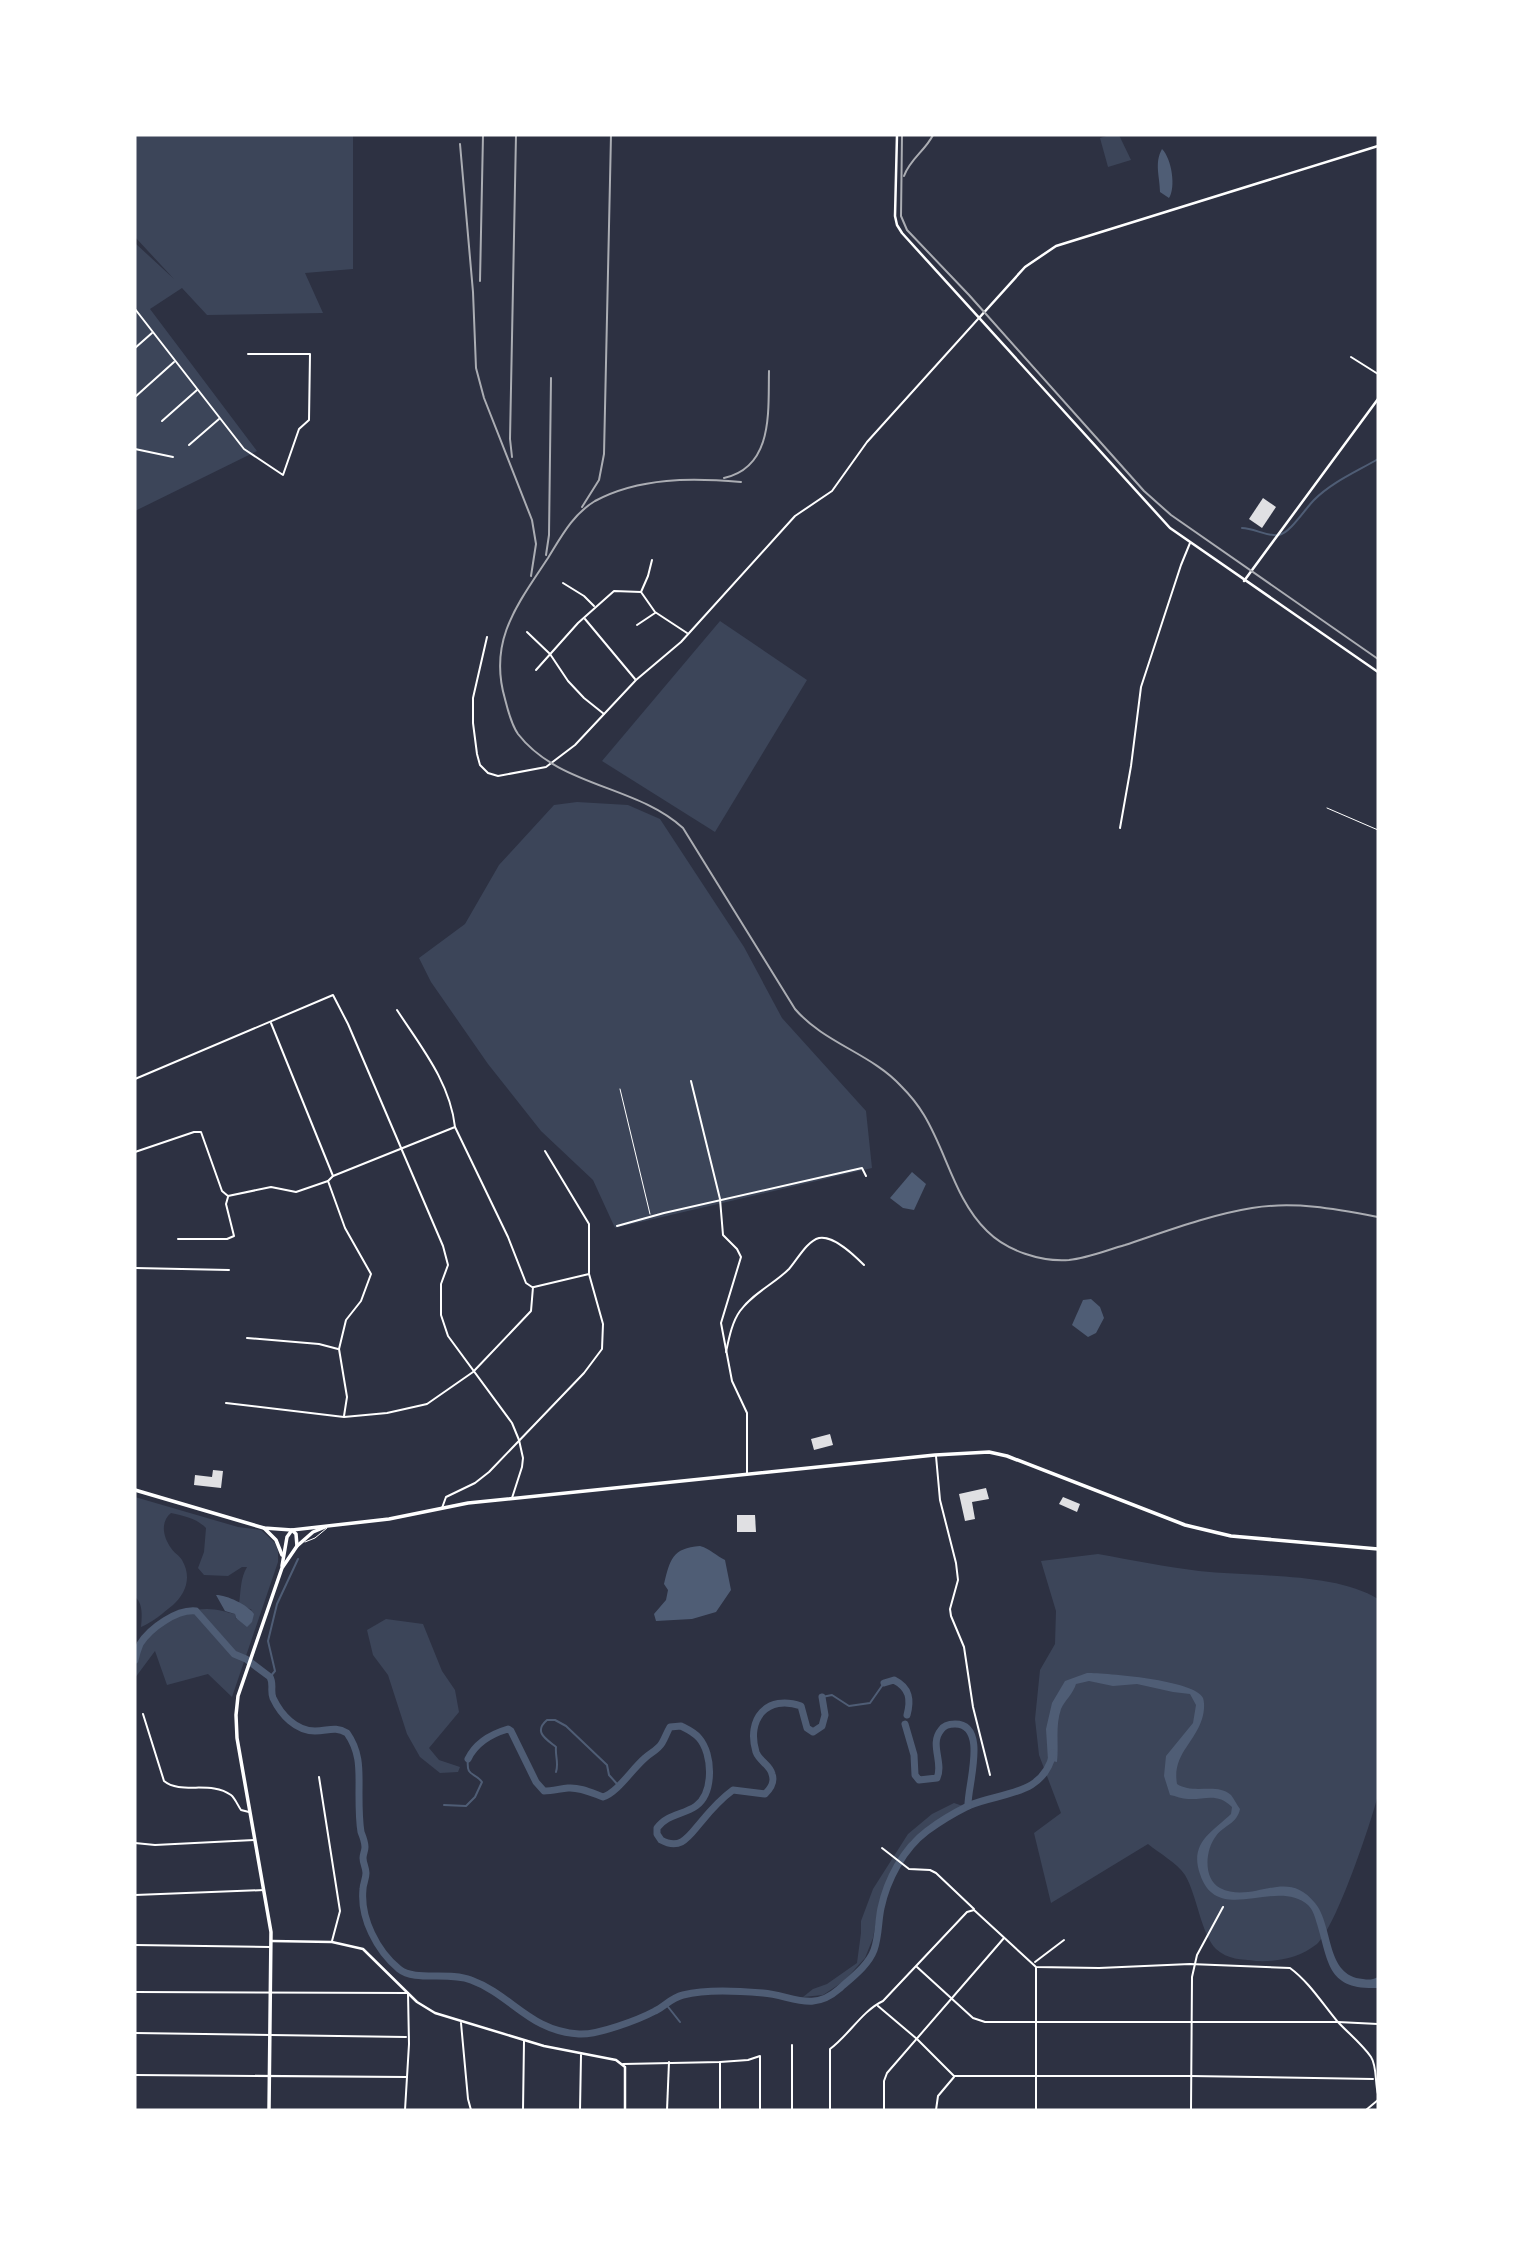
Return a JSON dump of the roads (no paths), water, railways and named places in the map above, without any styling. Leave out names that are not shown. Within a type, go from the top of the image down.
[{"type":"main road","points":[[135,1490],[264,1528],[292,1530],[389,1519],[512,1498],[977,1452],[999,1454],[1185,1525],[1218,1534],[1378,1549]]},
{"type":"main road","points":[[282,1568],[298,1545],[313,1532],[330,1526]]},
{"type":"main road","points":[[264,1528],[279,1544],[283,1560]]},
{"type":"main road","points":[[292,1530],[296,1534],[298,1545]]},
{"type":"main road","points":[[269,2110],[271,1941],[265,1891],[236,1726],[236,1706],[282,1568],[287,1537],[292,1530]]},
{"type":"street","points":[[897,135],[895,216],[898,229],[1156,514],[1190,543],[1378,672]]},
{"type":"street","points":[[487,637],[473,698],[472,712],[478,760],[488,773],[501,776],[549,765],[575,745],[636,680],[688,634],[795,516],[832,491],[867,442],[1025,267],[1056,246],[1378,146]]},
{"type":"street","points":[[135,309],[244,449],[283,475],[299,429],[309,420],[310,354],[248,354]]},
{"type":"street","points":[[135,348],[152,332]]},
{"type":"street","points":[[1351,358],[1378,374]]},
{"type":"street","points":[[135,397],[175,361]]},
{"type":"street","points":[[162,421],[197,390]]},
{"type":"street","points":[[1244,581],[1378,399]]},
{"type":"street","points":[[189,445],[220,418]]},
{"type":"street","points":[[135,449],[173,457]]},
{"type":"street","points":[[1120,828],[1141,687],[1190,543]]},
{"type":"street","points":[[641,592],[652,560]]},
{"type":"street","points":[[563,583],[584,596],[595,607]]},
{"type":"street","points":[[536,670],[583,618],[614,591],[641,592]]},
{"type":"street","points":[[641,592],[656,612],[688,634]]},
{"type":"street","points":[[637,625],[656,612]]},
{"type":"street","points":[[583,618],[636,680]]},
{"type":"street","points":[[527,632],[550,654],[568,681],[584,698],[605,714]]},
{"type":"street","points":[[135,1079],[333,996],[348,1024],[443,1246],[448,1265],[441,1284],[441,1315],[448,1336],[512,1423],[519,1440],[522,1467],[512,1498]]},
{"type":"street","points":[[397,1010],[443,1081],[454,1111],[455,1127],[508,1237],[526,1283],[533,1287],[589,1274]]},
{"type":"street","points":[[270,1022],[333,1176]]},
{"type":"street","points":[[691,1081],[720,1200],[723,1235],[741,1257],[721,1323],[734,1387],[747,1413],[747,1475]]},
{"type":"street","points":[[228,1196],[271,1187],[296,1192],[455,1127]]},
{"type":"street","points":[[135,1152],[201,1132],[222,1191],[228,1196]]},
{"type":"street","points":[[442,1508],[446,1497],[475,1483],[489,1472],[583,1373],[602,1349],[603,1324],[589,1274],[589,1224],[545,1150]]},
{"type":"street","points":[[617,1226],[862,1168],[866,1176]]},
{"type":"street","points":[[328,1181],[345,1228],[371,1274],[361,1301],[346,1320],[339,1349],[347,1397],[344,1417]]},
{"type":"street","points":[[178,1239],[227,1239],[233,1236],[226,1204],[228,1196]]},
{"type":"street","points":[[726,1353],[741,1309],[786,1272],[814,1241],[825,1238],[839,1244],[864,1265]]},
{"type":"street","points":[[135,1268],[229,1270]]},
{"type":"street","points":[[226,1404],[344,1417],[387,1413],[428,1404],[473,1372],[531,1311],[533,1287]]},
{"type":"street","points":[[247,1338],[339,1349]]},
{"type":"street","points":[[936,1455],[940,1500],[958,1580],[950,1609],[951,1616],[964,1647],[973,1707],[990,1775]]},
{"type":"street","points":[[143,1714],[164,1781],[172,1787],[219,1790],[231,1796],[241,1810],[250,1812]]},
{"type":"street","points":[[318,1777],[340,1911],[332,1942]]},
{"type":"street","points":[[135,1843],[155,1845],[255,1840]]},
{"type":"street","points":[[883,1847],[909,1869],[930,1870],[936,1874],[1034,1963],[1037,2022],[1036,2110]]},
{"type":"street","points":[[135,1895],[265,1891]]},
{"type":"street","points":[[1191,2110],[1192,1977],[1197,1955],[1223,1907]]},
{"type":"street","points":[[830,2110],[830,2049],[883,2001],[967,1912],[974,1910]]},
{"type":"street","points":[[884,2110],[885,2076],[1004,1937]]},
{"type":"street","points":[[1034,1963],[1064,1940]]},
{"type":"street","points":[[271,1941],[332,1942],[363,1949],[408,1993],[435,2013],[524,2041],[617,2060],[625,2071],[625,2110]]},
{"type":"street","points":[[135,1945],[271,1947]]},
{"type":"street","points":[[1036,1967],[1099,1968],[1191,1964],[1290,1968],[1300,1975],[1371,2058],[1375,2066],[1374,2079],[1378,2094]]},
{"type":"street","points":[[916,1966],[978,2020],[1378,2024]]},
{"type":"street","points":[[135,1992],[408,1993]]},
{"type":"street","points":[[405,2110],[408,2077],[408,1993]]},
{"type":"street","points":[[876,2005],[917,2039],[954,2076],[1374,2079]]},
{"type":"street","points":[[461,2022],[471,2110]]},
{"type":"street","points":[[135,2033],[407,2037]]},
{"type":"street","points":[[523,2110],[524,2041]]},
{"type":"street","points":[[792,2045],[792,2110]]},
{"type":"street","points":[[580,2110],[581,2054]]},
{"type":"street","points":[[622,2064],[720,2062],[748,2060],[760,2056],[760,2110]]},
{"type":"street","points":[[667,2110],[669,2062]]},
{"type":"street","points":[[720,2062],[720,2110]]},
{"type":"street","points":[[135,2075],[408,2077]]},
{"type":"street","points":[[936,2110],[938,2096],[954,2076]]},
{"type":"street","points":[[1366,2110],[1378,2100]]},
{"type":"lane","points":[[1327,808],[1378,830]]},
{"type":"lane","points":[[620,1089],[651,1216]]},
{"type":"waterway","points":[[1242,528],[1270,535],[1283,533],[1321,494],[1378,459]]},
{"type":"waterway","points":[[270,1677],[275,1671],[268,1641],[277,1604],[298,1559]]},
{"type":"waterway","points":[[135,1660],[140,1644],[157,1626],[173,1616],[196,1611],[234,1654],[246,1659],[270,1677],[273,1698],[290,1721],[308,1730],[335,1729],[347,1733],[352,1740],[358,1762],[360,1823],[365,1847],[364,1911],[372,1933],[384,1953],[406,1973],[471,1980],[498,1994],[534,2020],[562,2031],[579,2034],[607,2030],[655,2011],[675,1998],[692,1993],[753,1992],[801,2001],[820,2000],[829,1996],[859,1971],[871,1956],[876,1945],[887,1887],[897,1866],[918,1838],[968,1806],[1019,1791],[1030,1785],[1040,1778],[1048,1767],[1053,1753]]},
{"type":"waterway","points":[[884,1683],[894,1680],[906,1691],[909,1699],[907,1715]]},
{"type":"waterway","points":[[822,1697],[832,1695],[849,1706],[870,1703],[884,1683]]},
{"type":"waterway","points":[[468,1759],[475,1748],[485,1740],[508,1729],[536,1782],[544,1791],[572,1788],[603,1797],[658,1748],[670,1727],[681,1726],[695,1734],[704,1745],[710,1773],[702,1800],[691,1809],[665,1820],[657,1828],[661,1840],[674,1844],[688,1837],[733,1790],[765,1794],[771,1787],[771,1771],[757,1755],[754,1740],[754,1729],[762,1712],[778,1703],[801,1706],[807,1728],[813,1732],[822,1726],[825,1715],[822,1697]]},
{"type":"waterway","points":[[556,1772],[556,1747],[541,1732],[547,1720],[555,1720],[566,1726],[607,1765],[609,1775],[618,1785]]},
{"type":"waterway","points":[[905,1724],[914,1755],[915,1775],[919,1780],[937,1778],[939,1766],[936,1741],[944,1727],[955,1724],[965,1727],[971,1734],[974,1758],[968,1806]]},
{"type":"waterway","points":[[444,1805],[466,1806],[475,1797],[482,1782],[469,1772],[468,1759]]},
{"type":"waterway","points":[[665,2003],[680,2022]]},
{"type":"tram line","points":[[902,135],[901,216],[907,230],[969,295],[1144,491],[1171,515],[1378,659]]},
{"type":"tram line","points":[[904,176],[933,135]]},
{"type":"railway","points":[[480,281],[483,135]]},
{"type":"railway","points":[[512,457],[510,439],[516,135]]},
{"type":"railway","points":[[582,507],[599,480],[604,454],[611,135]]},
{"type":"railway","points":[[460,144],[473,292],[476,368],[484,398],[532,520],[536,544],[531,576]]},
{"type":"railway","points":[[724,478],[740,472],[752,462],[760,450],[768,419],[769,371]]},
{"type":"railway","points":[[546,555],[549,535],[551,378]]},
{"type":"railway","points":[[741,482],[685,480],[648,483],[612,493],[595,501],[574,519],[516,608],[503,641],[501,678],[509,713],[518,734],[554,765],[643,803],[683,828],[795,1009],[820,1031],[876,1065],[908,1093],[922,1111],[967,1205],[987,1231],[1004,1244],[1036,1257],[1069,1260],[1097,1254],[1204,1219],[1252,1208],[1300,1206],[1378,1217]]}]
